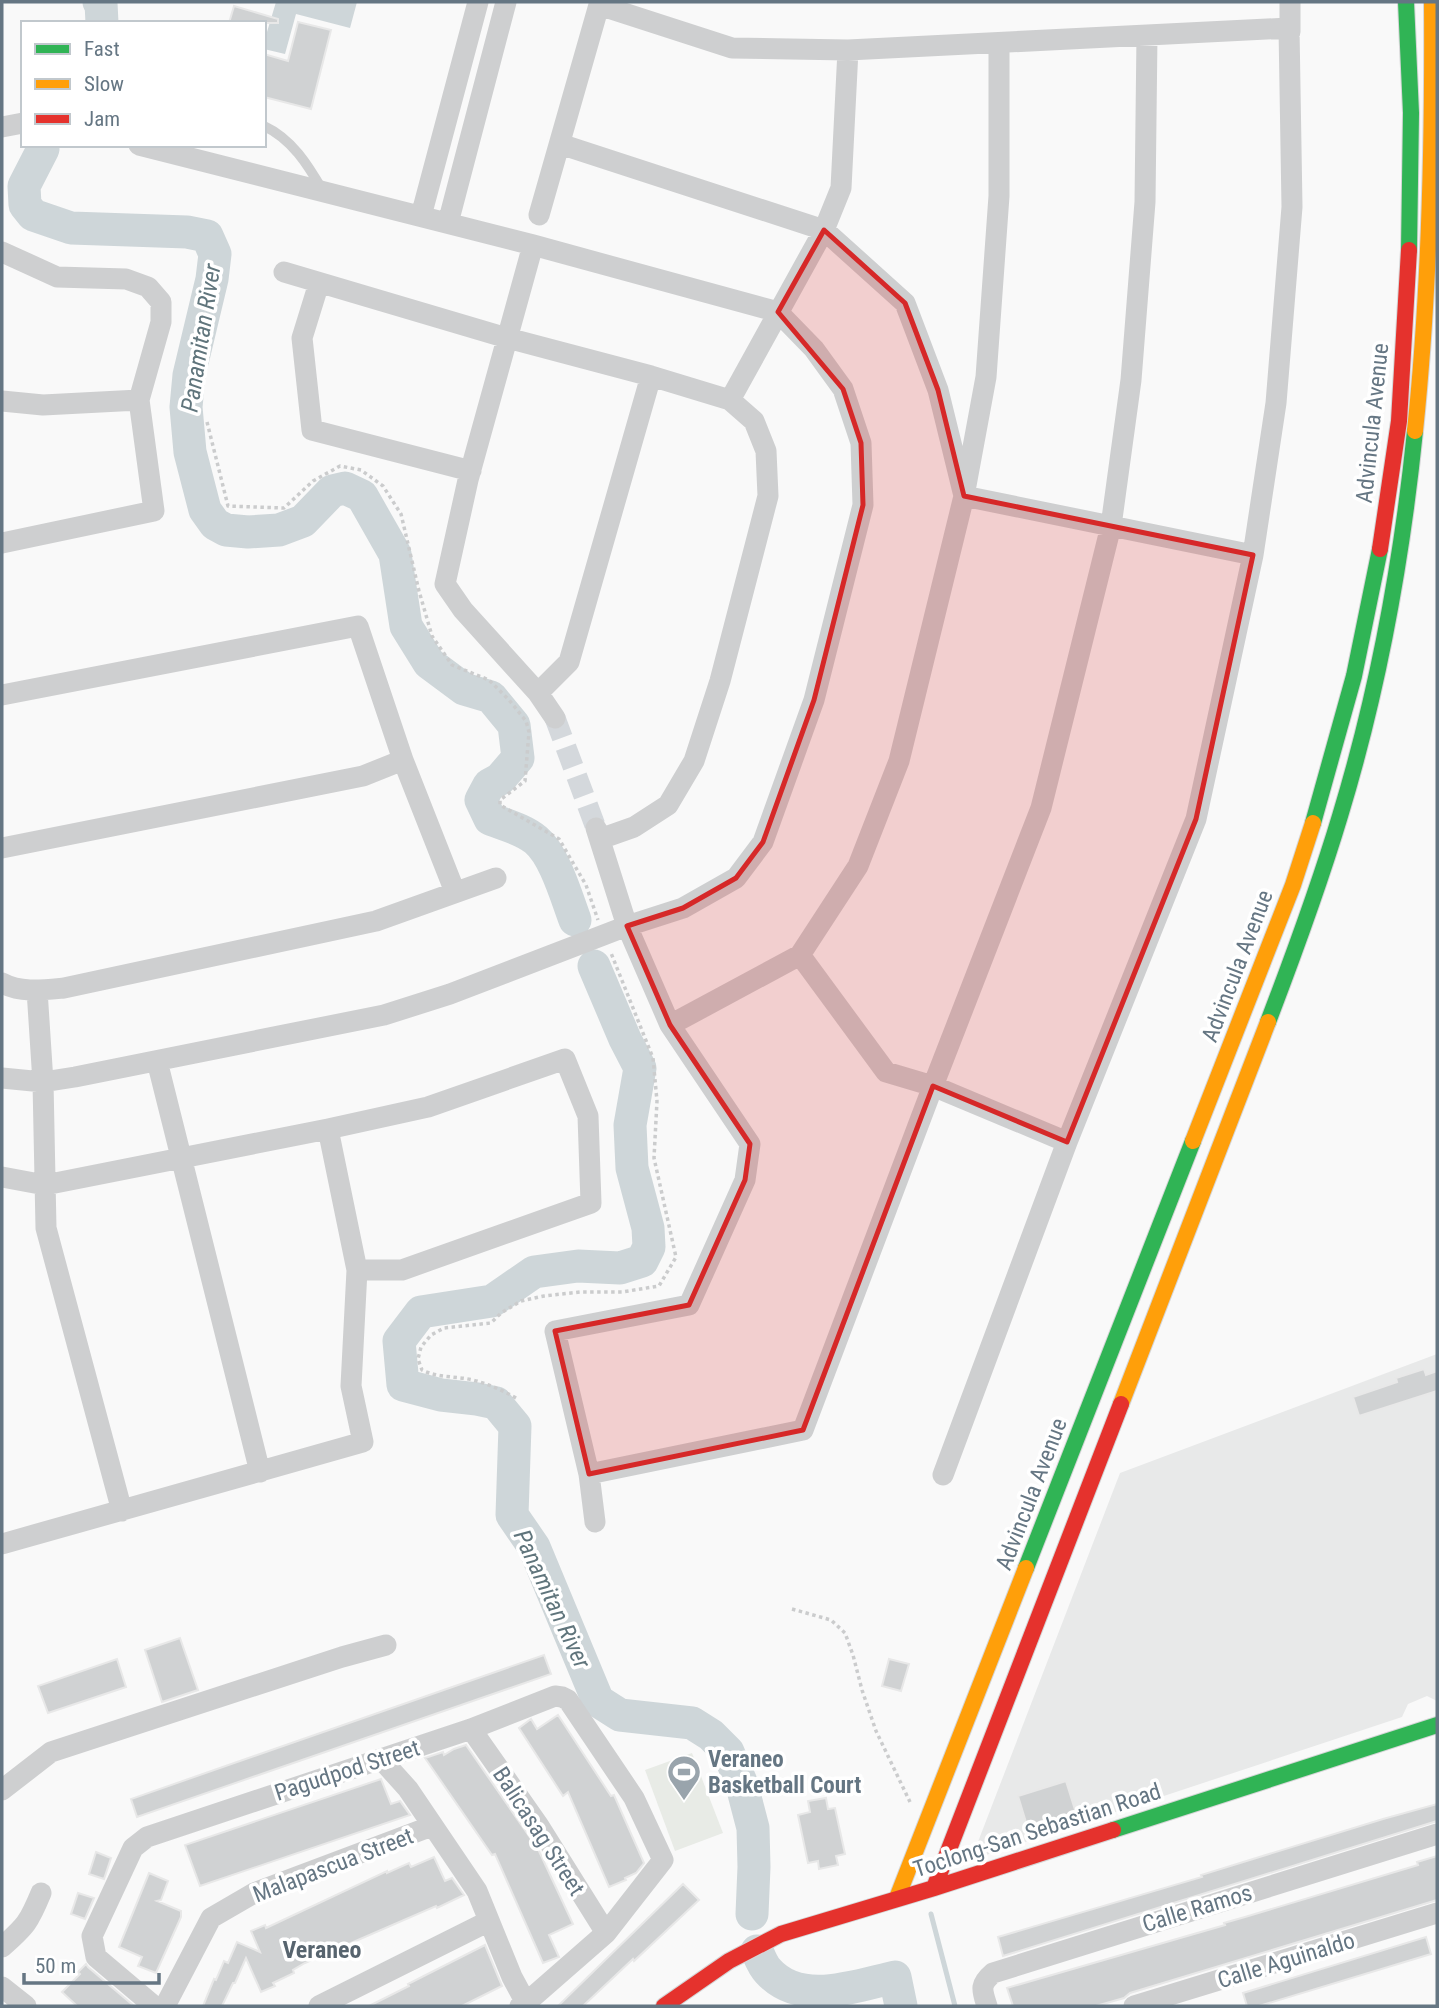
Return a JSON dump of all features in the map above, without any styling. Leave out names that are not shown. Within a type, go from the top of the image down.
[{"type":"main road","name":"Advincula Avenue","points":[[897,1898],[1293,885],[1325,783],[1366,618],[1394,462],[1404,356],[1410,200],[1410,68],[1406,2]]},
{"type":"main road","name":"Advincula Avenue","points":[[934,1888],[1305,926],[1357,766],[1400,573],[1425,401],[1433,300],[1436,201],[1432,2]]},
{"type":"main road","points":[[1410,200],[1436,201]]},
{"type":"main road","points":[[1077,1439],[1102,1448]]},
{"type":"main road","name":"Toclong-San Sebastian Road","points":[[664,2006],[753,1947],[802,1927],[934,1888],[1437,1725]]},
{"type":"street","points":[[421,216],[478,2]]},
{"type":"street","points":[[448,223],[506,2]]},
{"type":"street","points":[[943,1475],[1068,1142],[1196,819],[1252,555],[1276,403],[1292,207],[1290,2]]},
{"type":"street","points":[[539,215],[599,3],[732,48],[848,50],[1289,28],[1290,32]]},
{"type":"street","points":[[589,1474],[803,1430],[1041,808],[1111,526],[1131,380],[1145,202],[1147,35]]},
{"type":"street","points":[[670,1025],[800,956],[858,866],[899,761],[964,496],[986,377],[999,196],[999,43]]},
{"type":"street","points":[[730,400],[824,230],[841,188],[848,50]]},
{"type":"street","points":[[2,127],[21,123]]},
{"type":"street","points":[[560,144],[824,230],[905,303],[938,390],[964,496]]},
{"type":"street","points":[[2,1078],[43,1082],[384,1015],[450,994],[627,926],[683,908],[736,878],[763,842],[814,699],[863,505],[861,443],[843,389],[814,349],[778,312],[160,148]]},
{"type":"street","points":[[533,245],[471,471],[445,584],[463,610],[538,693],[555,718]]},
{"type":"street","points":[[2,252],[57,277],[126,279],[148,287],[162,302],[162,322],[139,400],[155,510],[2,543]]},
{"type":"street","points":[[284,272],[730,400],[754,421],[766,451],[768,496],[720,681],[694,761],[668,805],[634,827],[598,833],[627,926],[670,1025],[750,1144],[745,1180],[689,1305],[555,1331],[589,1474],[595,1522]]},
{"type":"street","points":[[319,283],[302,338],[312,430],[471,471]]},
{"type":"street","points":[[538,693],[569,662],[651,376]]},
{"type":"street","points":[[2,401],[43,405],[139,400]]},
{"type":"street","points":[[964,496],[1252,555]]},
{"type":"street","points":[[2,695],[358,626],[403,760],[455,892]]},
{"type":"street","points":[[2,848],[363,776],[403,760]]},
{"type":"street","points":[[2,983],[10,988],[64,988],[376,921],[496,878]]},
{"type":"street","points":[[800,956],[886,1072],[933,1086],[1068,1142]]},
{"type":"street","points":[[37,990],[43,1082],[46,1228],[122,1511]]},
{"type":"street","points":[[2,1177],[45,1185],[328,1129],[428,1107],[565,1059],[588,1116],[591,1203],[402,1270],[357,1270]]},
{"type":"street","points":[[156,1061],[260,1472]]},
{"type":"street","points":[[2,1544],[363,1442],[351,1386],[357,1270],[328,1129]]},
{"type":"street","points":[[2,1790],[51,1752],[386,1645]]},
{"type":"street","name":"Pagudpod Street","points":[[154,2006],[96,1956],[92,1936],[134,1848],[147,1837],[471,1729],[555,1696],[568,1700],[634,1798],[663,1860],[606,1933]]},
{"type":"street","name":"Balicasag Street","points":[[471,1729],[539,1826],[606,1933]]},
{"type":"street","points":[[382,1759],[408,1789],[477,1891],[523,2005],[606,1933]]},
{"type":"street","name":"Malapascua Street","points":[[166,2006],[211,1918],[254,1893],[432,1826]]},
{"type":"street","name":"Calle Ramos","points":[[987,2006],[982,1991],[984,1980],[993,1973],[1437,1834]]},
{"type":"street","points":[[2,1947],[30,1920],[41,1893]]},
{"type":"street","name":"Calle Aguinaldo","points":[[1134,2006],[1437,1913]]},
{"type":"street","points":[[319,2006],[489,1921]]},
{"type":"street","points":[[2,1987],[26,2006]]},
{"type":"lane","points":[[266,127],[295,148],[323,191]]},
{"type":"path","points":[[207,422],[228,506],[284,508],[313,481],[340,466],[361,470],[383,486],[401,514],[432,636],[452,664],[489,680],[509,699],[526,721],[529,732],[525,781],[499,800],[500,805],[559,839],[586,885],[653,1058],[657,1101],[654,1158],[676,1258],[660,1286],[622,1292],[580,1292],[521,1301],[501,1313],[491,1323],[444,1328],[431,1335],[421,1348],[418,1359],[422,1370],[432,1375],[473,1380],[516,1398]]},
{"type":"path","points":[[792,1609],[831,1620],[845,1633],[876,1731],[908,1798],[927,1823]]},
{"type":"highlighted area","points":[[824,230],[905,303],[938,390],[964,496],[1253,555],[1196,819],[1067,1142],[933,1086],[803,1430],[589,1474],[555,1331],[689,1305],[745,1180],[750,1144],[670,1025],[627,926],[683,908],[736,878],[763,842],[814,700],[863,505],[861,443],[843,389],[778,312]]},
{"type":"shaded area","points":[[276,2],[357,2],[350,28],[296,14],[285,54],[266,49],[266,35]]},
{"type":"shaded area","points":[[1437,1354],[1437,1701],[1427,1696],[1408,1704],[1402,1717],[971,1860],[1120,1473]]},
{"type":"shaded area","name":"Veraneo Basketball Court","points":[[692,1753],[723,1833],[675,1851],[645,1770]]},
{"type":"building","points":[[234,6],[278,19],[278,23],[266,21],[230,21]]},
{"type":"building","points":[[298,22],[331,30],[311,109],[266,98],[266,55],[288,61]]},
{"type":"building","points":[[1424,1369],[1426,1375],[1437,1371],[1437,1391],[1359,1416],[1353,1397],[1397,1382],[1396,1378]]},
{"type":"building","points":[[180,1638],[198,1690],[162,1702],[145,1650]]},
{"type":"building","points":[[544,1655],[551,1674],[137,1817],[131,1799]]},
{"type":"building","points":[[117,1659],[126,1687],[48,1713],[38,1686]]},
{"type":"building","points":[[889,1659],[909,1664],[901,1691],[882,1686]]},
{"type":"building","points":[[558,1715],[611,1796],[614,1795],[644,1863],[636,1873],[625,1878],[626,1880],[609,1887],[568,1792],[563,1796],[519,1728],[531,1719],[537,1729]]},
{"type":"building","points":[[466,1745],[538,1849],[573,1924],[549,1935],[559,1957],[543,1963],[495,1854],[492,1855],[425,1758],[443,1752],[444,1755]]},
{"type":"building","points":[[381,1779],[391,1804],[400,1801],[410,1815],[200,1886],[185,1845]]},
{"type":"building","points":[[1066,1781],[1076,1813],[1028,1829],[1018,1796]]},
{"type":"building","points":[[826,1798],[828,1809],[835,1808],[845,1854],[836,1856],[838,1865],[819,1869],[818,1861],[808,1863],[798,1815],[810,1812],[808,1801]]},
{"type":"building","points":[[1437,1804],[1437,1821],[1003,1956],[998,1937]]},
{"type":"building","points":[[96,1852],[111,1858],[104,1879],[89,1874]]},
{"type":"building","points":[[1437,1856],[1437,1900],[1130,1993],[1124,1998],[1096,2006],[1013,2006],[1007,1988],[1225,1925],[1224,1923],[1418,1865],[1417,1862]]},
{"type":"building","points":[[434,1857],[445,1881],[452,1878],[464,1895],[305,1963],[293,1970],[294,1973],[273,1983],[275,1986],[261,1992],[246,1958],[222,2006],[203,2006],[214,1979],[216,1980],[224,1961],[228,1963],[237,1942],[260,1952],[251,1931],[265,1925],[266,1928],[387,1871],[409,1863],[411,1867]]},
{"type":"building","points":[[149,1873],[168,1881],[161,1900],[157,1901],[181,1911],[181,1917],[156,1973],[138,1966],[142,1957],[119,1947]]},
{"type":"building","points":[[683,1884],[699,1900],[583,2006],[558,2006]]},
{"type":"building","points":[[78,1893],[94,1898],[85,1919],[71,1914]]},
{"type":"building","points":[[1426,1937],[1431,1954],[1259,2006],[1247,2006],[1243,1993]]},
{"type":"building","points":[[485,1945],[502,1986],[462,2006],[369,2006],[409,1986],[408,1984]]},
{"type":"building","points":[[86,1964],[134,2006],[77,2006],[62,1992]]},
{"type":"waterway","name":"Panamitan River","points":[[99,2],[102,21]]},
{"type":"waterway","name":"Panamitan River","points":[[43,149],[24,186],[25,205],[33,215],[71,228],[187,232],[207,236],[215,254],[212,279],[189,375],[186,407],[190,452],[205,510],[215,524],[226,530],[279,530],[303,521],[332,491],[345,488],[362,496],[395,554],[406,626],[429,663],[464,689],[491,697],[514,725],[518,758],[500,779],[489,785],[481,800],[490,819],[525,833],[543,847],[559,877],[575,920]]},
{"type":"waterway","name":"Panamitan River","points":[[594,966],[640,1068],[630,1125],[632,1168],[648,1228],[649,1247],[642,1261],[620,1268],[578,1266],[534,1272],[492,1301],[421,1312],[399,1341],[403,1385],[441,1395],[496,1403],[515,1426],[512,1515],[534,1547],[598,1701],[620,1715],[692,1723],[711,1735],[728,1752],[741,1782],[753,1828],[752,1914]]},
{"type":"waterway","points":[[931,1914],[955,2006]]},
{"type":"waterway","name":"Panamitan River","points":[[757,1951],[768,1971],[781,1982],[796,1988],[828,1991],[895,1977],[901,2006]]},
{"type":"tunnel","points":[[555,718],[596,828]]},
{"type":"traffic: fast","points":[[1406,2],[1411,113],[1409,250]]},
{"type":"traffic: fast","points":[[1268,1022],[1324,868],[1366,721],[1396,577],[1415,431]]},
{"type":"traffic: fast","points":[[1313,823],[1354,676],[1380,549]]},
{"type":"traffic: fast","points":[[1026,1568],[1193,1141]]},
{"type":"traffic: fast","points":[[1113,1830],[1437,1725]]},
{"type":"traffic: slow","points":[[1415,431],[1430,216],[1432,2]]},
{"type":"traffic: slow","points":[[1193,1141],[1293,885],[1313,823]]},
{"type":"traffic: slow","points":[[1121,1404],[1268,1022]]},
{"type":"traffic: slow","points":[[897,1898],[1026,1568]]},
{"type":"traffic: jam","points":[[1380,549],[1399,421],[1409,250]]},
{"type":"traffic: jam","points":[[934,1888],[1121,1404]]},
{"type":"traffic: jam","points":[[664,2006],[729,1961],[781,1934],[1113,1830]]},
{"type":"place","name":"Veraneo Basketball Court","points":[[684,1802]]},
{"type":"district","name":"Veraneo","points":[[322,1950]]}]
